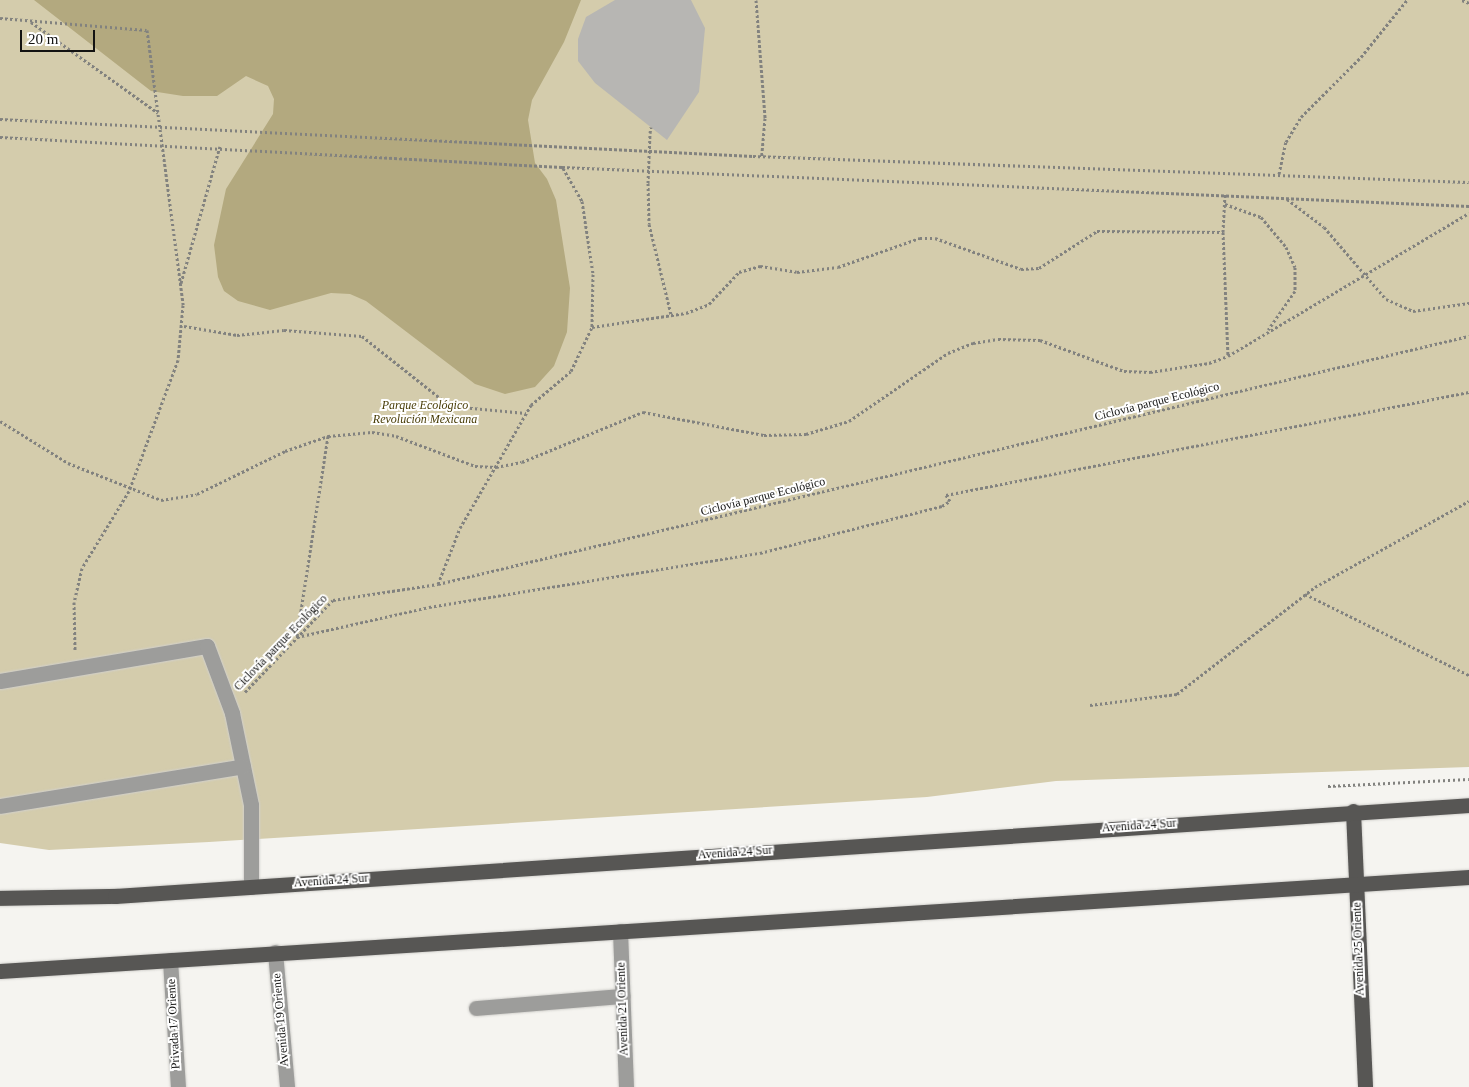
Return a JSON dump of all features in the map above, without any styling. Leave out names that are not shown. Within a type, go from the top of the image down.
[{"type":"main road","name":"Avenida 24 Sur","points":[[0,898],[115,896],[1353,811],[1469,805]]},
{"type":"main road","name":"Avenida 25 Oriente","points":[[1353,811],[1365,1087]]},
{"type":"main road","points":[[0,971],[1469,877]]},
{"type":"street","points":[[0,681],[207,646],[232,713],[243,766],[253,838],[251,887]]},
{"type":"street","points":[[0,806],[243,766]]},
{"type":"street","name":"Avenida 21 Oriente","points":[[620,931],[626,1087]]},
{"type":"street","name":"Avenida 19 Oriente","points":[[275,952],[287,1087]]},
{"type":"street","name":"Privada 17 Oriente","points":[[170,960],[178,1087]]},
{"type":"street","points":[[476,1008],[623,996]]},
{"type":"path","points":[[756,0],[765,118],[762,156]]},
{"type":"path","points":[[1279,174],[1286,142],[1301,117],[1361,57],[1407,0]]},
{"type":"path","points":[[1462,0],[1469,3]]},
{"type":"path","points":[[0,18],[147,30],[161,126],[180,285],[184,326],[178,360],[129,490],[82,568],[74,602],[76,668]]},
{"type":"path","points":[[31,21],[158,114]]},
{"type":"path","points":[[0,118],[762,156],[1469,182]]},
{"type":"path","points":[[651,127],[648,183],[649,224],[671,314]]},
{"type":"path","points":[[0,136],[220,146],[562,167],[1225,194],[1286,199],[1469,206]]},
{"type":"path","points":[[180,285],[220,146]]},
{"type":"path","points":[[438,584],[460,528],[526,413],[571,370],[592,327],[592,274],[582,201],[562,167]]},
{"type":"path","points":[[1225,194],[1223,232],[1228,356]]},
{"type":"path","points":[[1286,199],[1324,228],[1386,299],[1413,311],[1469,303]]},
{"type":"path","points":[[1225,204],[1261,217],[1277,233],[1295,267],[1294,290],[1266,333]]},
{"type":"path","points":[[0,421],[68,463],[129,490],[161,500],[177,499],[286,451],[328,436],[372,432],[396,436],[475,466],[496,467],[522,462],[643,412],[764,435],[806,434],[849,421],[948,353],[998,339],[1040,340],[1124,371],[1181,369],[1228,356],[1469,213]]},
{"type":"path","points":[[592,327],[671,314],[709,304],[739,272],[760,266],[797,272],[838,267],[920,238],[935,238],[1021,270],[1039,268],[1097,231],[1223,232]]},
{"type":"path","points":[[184,326],[237,335],[284,330],[362,336],[450,406],[526,413]]},
{"type":"path","name":"Ciclovía parque Ecológico","points":[[240,697],[333,600],[438,584],[1469,336]]},
{"type":"path","points":[[328,436],[297,637],[429,607],[760,553],[942,506],[950,501],[946,495],[1469,392]]},
{"type":"path","points":[[1090,705],[1177,694],[1305,594],[1469,501]]},
{"type":"path","points":[[1305,594],[1469,675]]},
{"type":"path","points":[[1328,786],[1469,779]]},
{"type":"green space","name":"Parque Ecológico Revolución Mexicana","points":[[0,0],[1469,0],[1469,767],[1056,781],[927,797],[209,842],[49,850],[0,843]]},
{"type":"shaded area","points":[[34,0],[581,0],[564,42],[532,100],[528,120],[535,163],[547,179],[556,200],[570,288],[567,332],[554,366],[535,387],[505,394],[475,384],[366,301],[350,294],[331,293],[270,310],[238,301],[224,291],[218,277],[214,245],[226,189],[273,114],[274,99],[268,86],[246,76],[217,96],[183,96],[151,91]]},
{"type":"building","points":[[615,0],[691,0],[705,28],[699,92],[667,140],[595,83],[578,61],[578,39],[586,17]]}]
